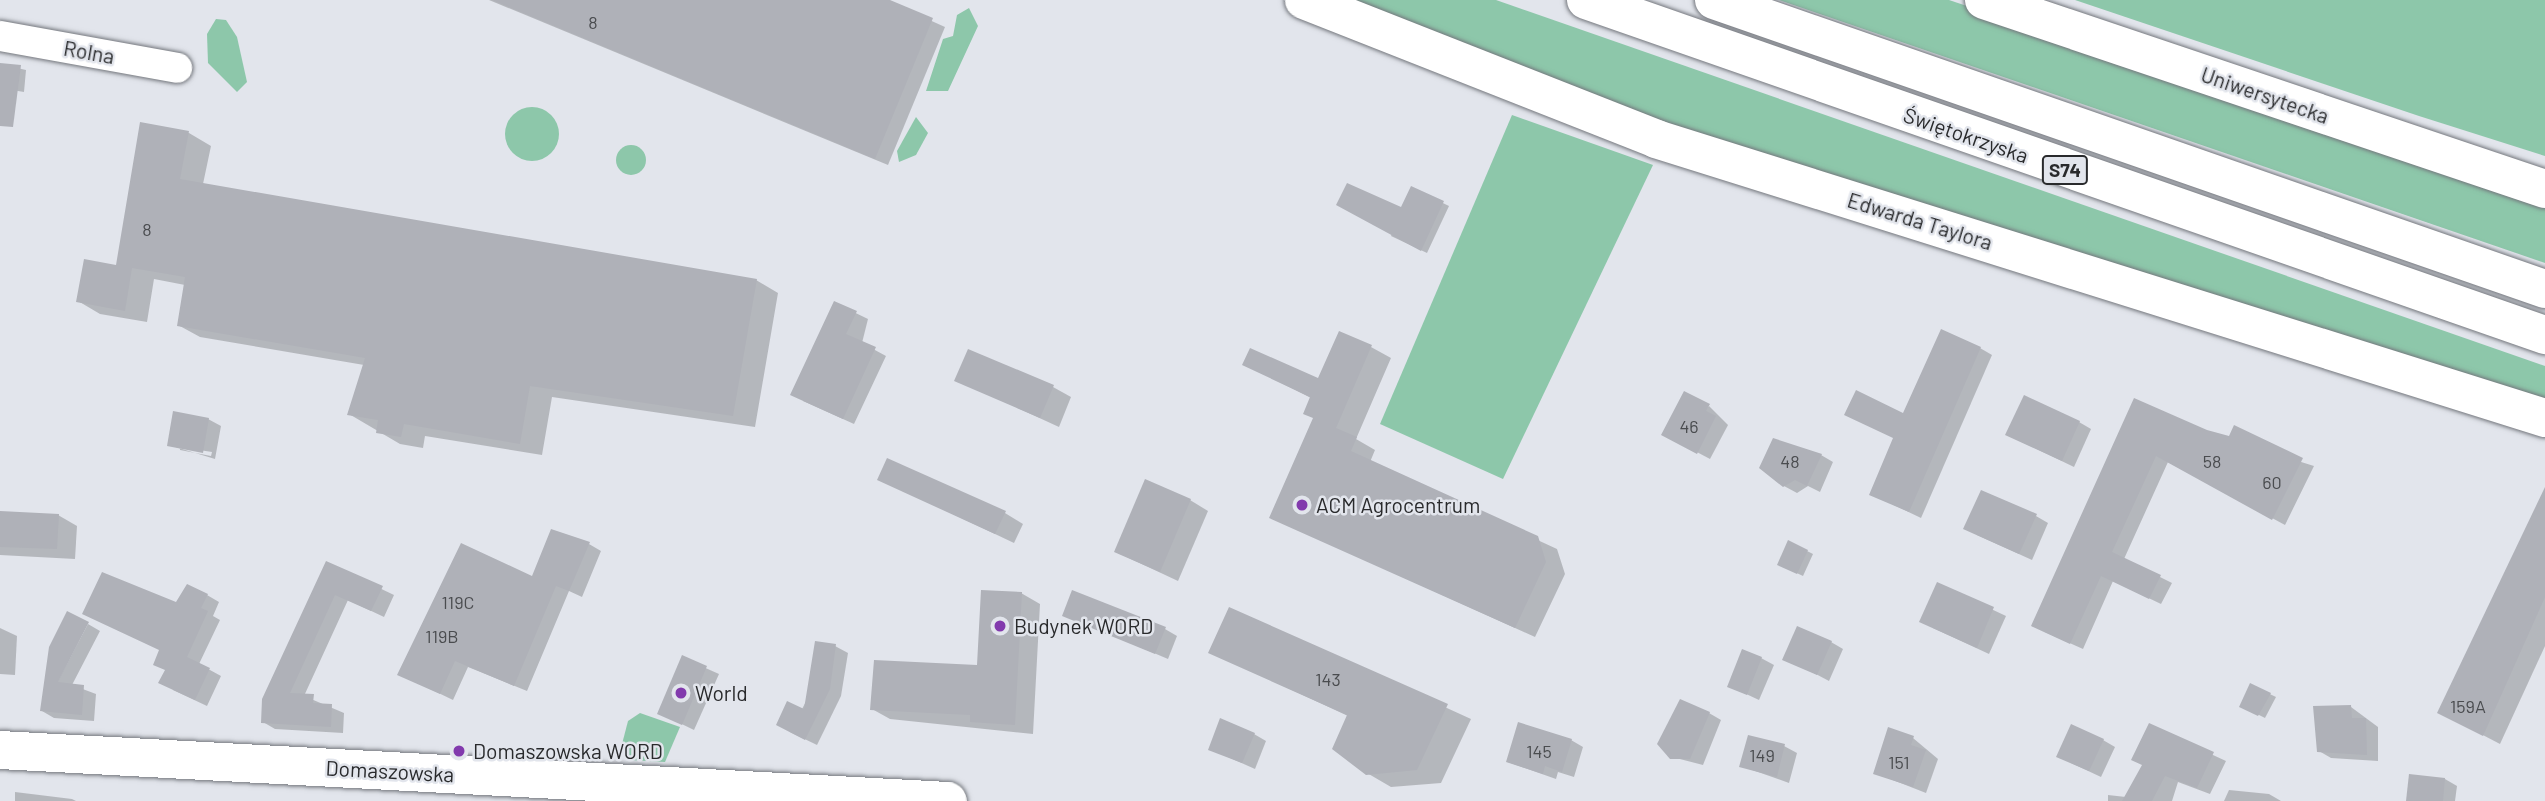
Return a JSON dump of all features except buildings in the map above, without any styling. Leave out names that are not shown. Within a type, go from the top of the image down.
[{"type":"main road","name":"Edwarda Taylora","points":[[1304,0],[1656,139],[2545,418]]},
{"type":"main road","name":"Świętokrzyska","points":[[1586,0],[2545,335]]},
{"type":"main road","name":"Świętokrzyska","points":[[1714,0],[2545,289]]},
{"type":"main road","name":"Uniwersytecka","points":[[1984,0],[2545,189]]},
{"type":"main road","name":"Domaszowska","points":[[0,750],[948,801]]},
{"type":"street","name":"Rolna","points":[[0,37],[177,68]]},
{"type":"green space","points":[[1341,0],[1496,0],[2545,366],[2545,404],[1709,141]]},
{"type":"green space","points":[[1779,0],[1949,0],[2545,199],[2545,263]]},
{"type":"green space","points":[[2075,0],[2545,0],[2545,156],[2419,116]]},
{"type":"green space","points":[[969,8],[978,26],[948,91],[926,91],[943,39],[953,36],[957,15]]},
{"type":"green space","points":[[216,19],[226,20],[237,37],[247,82],[237,92],[208,63],[207,34]]},
{"type":"green space","points":[[537,107],[547,111],[555,119],[559,134],[555,149],[547,157],[527,161],[517,157],[509,149],[505,129],[509,119],[517,111]]},
{"type":"green space","points":[[1512,115],[1653,165],[1503,479],[1380,424]]},
{"type":"green space","points":[[916,117],[928,133],[916,155],[899,162],[897,151]]},
{"type":"green space","points":[[631,145],[641,150],[646,160],[641,170],[631,175],[621,170],[616,160],[621,150]]},
{"type":"green space","points":[[640,713],[680,727],[665,762],[629,760],[621,748],[628,721]]},
{"type":"place","name":"ACM Agrocentrum","points":[[1302,505]]},
{"type":"place","name":"Budynek WORD","points":[[1000,626]]},
{"type":"place","name":"World","points":[[681,693]]},
{"type":"place","name":"Domaszowska WORD","points":[[459,751]]}]
